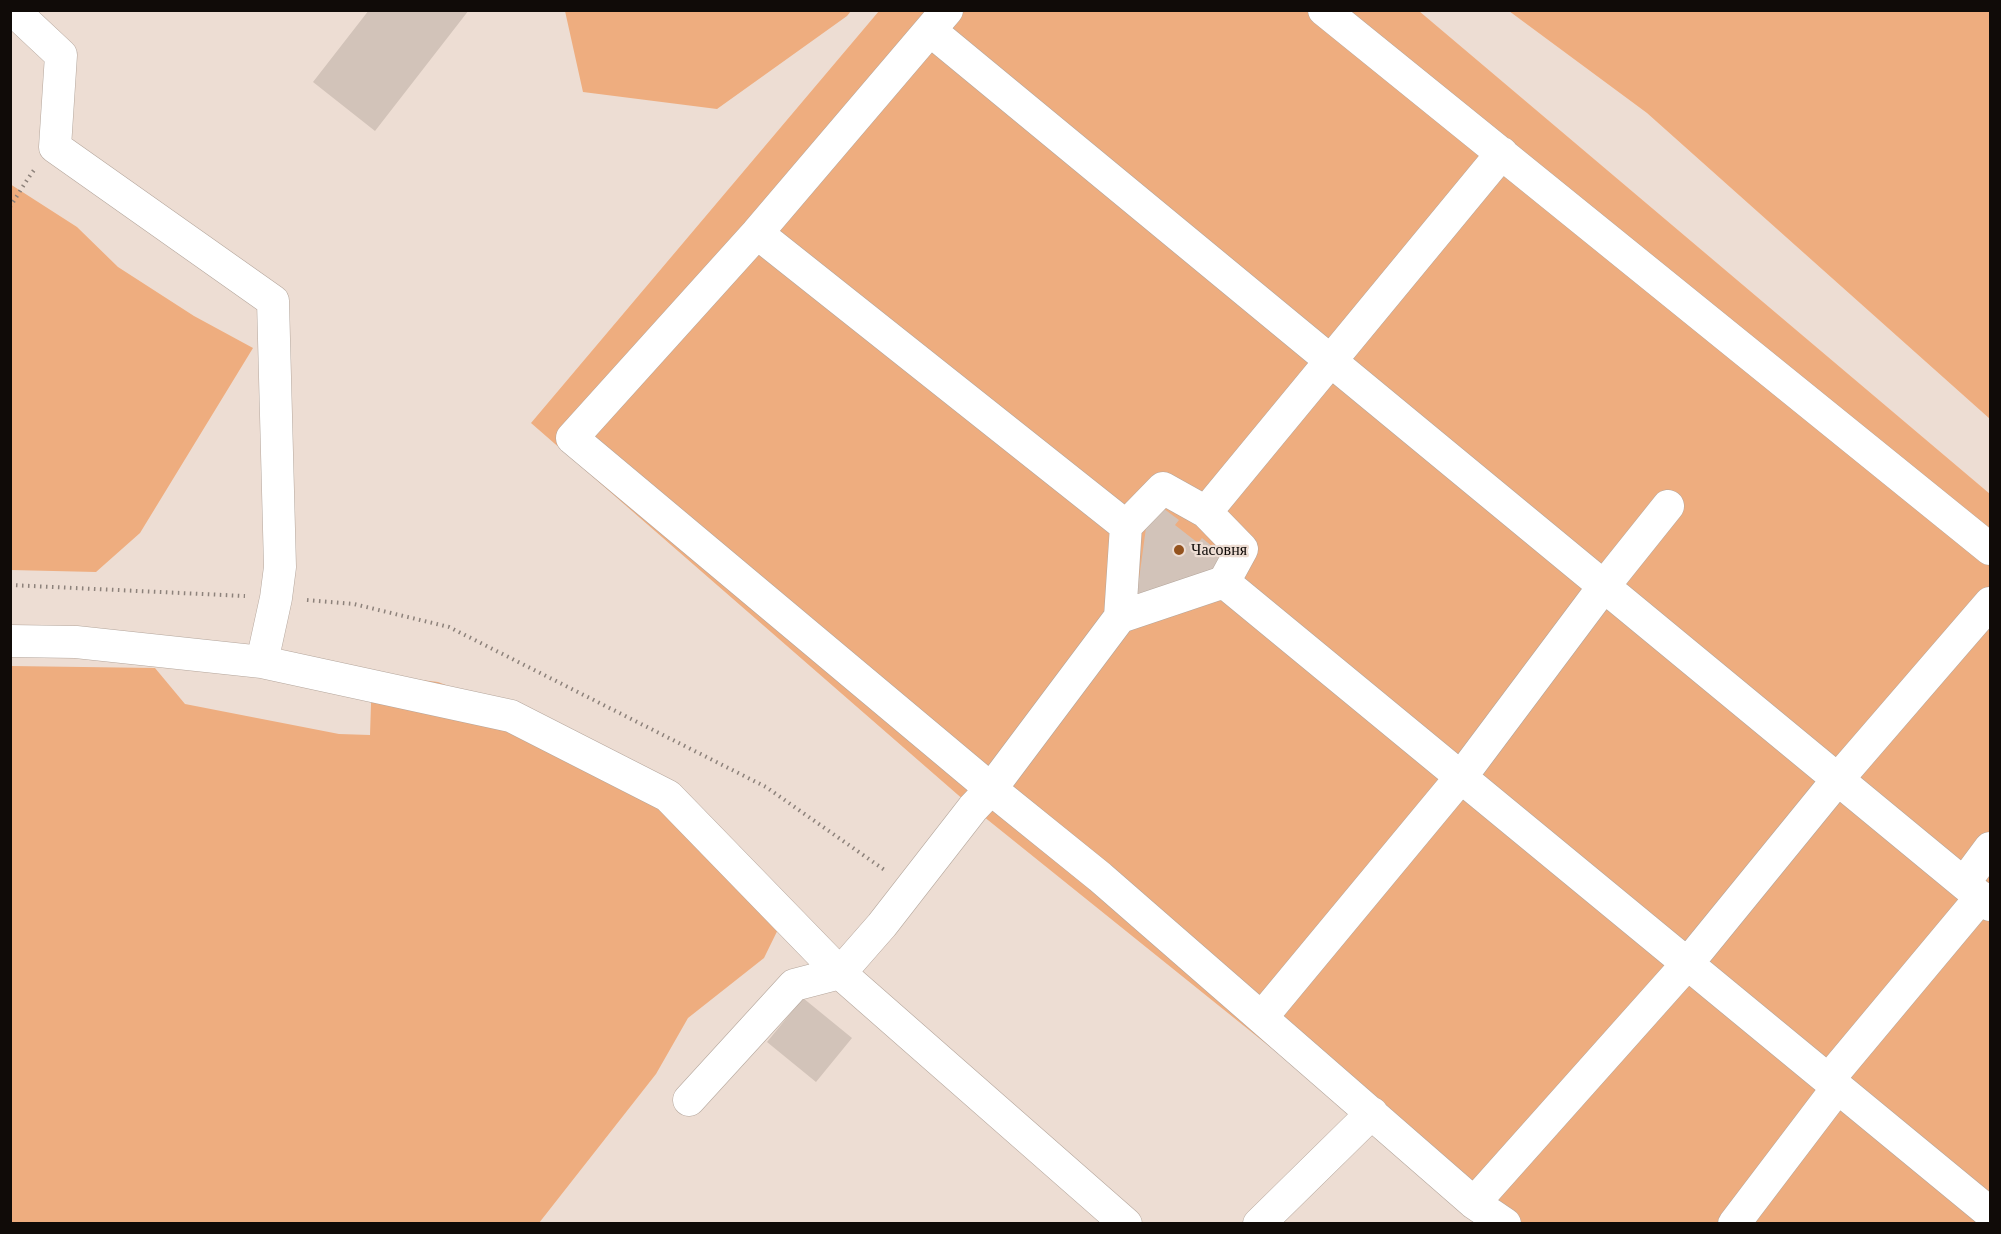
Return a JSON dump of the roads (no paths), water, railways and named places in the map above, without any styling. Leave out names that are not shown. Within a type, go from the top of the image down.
[{"type":"street","points":[[13,10],[61,55],[55,147],[273,301],[280,567],[276,598],[262,662]]},
{"type":"street","points":[[1324,10],[1990,549]]},
{"type":"street","points":[[1505,1224],[1474,1203],[1100,877],[991,789],[572,438],[757,233],[939,21],[1330,360],[1979,895]]},
{"type":"street","points":[[1206,512],[1502,153]]},
{"type":"street","points":[[757,233],[1126,526]]},
{"type":"street","points":[[689,1100],[794,985],[840,973],[973,808],[991,789],[1120,617],[1126,526],[1163,488],[1206,512],[1242,549],[1224,582],[1120,617]]},
{"type":"street","points":[[1262,1017],[1461,777],[1604,586],[1668,506]]},
{"type":"street","points":[[1224,582],[1990,1213]]},
{"type":"street","points":[[1474,1203],[1688,963],[1838,779],[1990,603]]},
{"type":"street","points":[[10,642],[76,642],[262,662],[511,716],[668,796],[840,973],[1126,1224]]},
{"type":"street","points":[[1734,1224],[1833,1083],[1979,895],[1990,848]]},
{"type":"street","points":[[1259,1224],[1372,1113]]},
{"type":"place","name":"Часовня","points":[[1179,550]]}]
